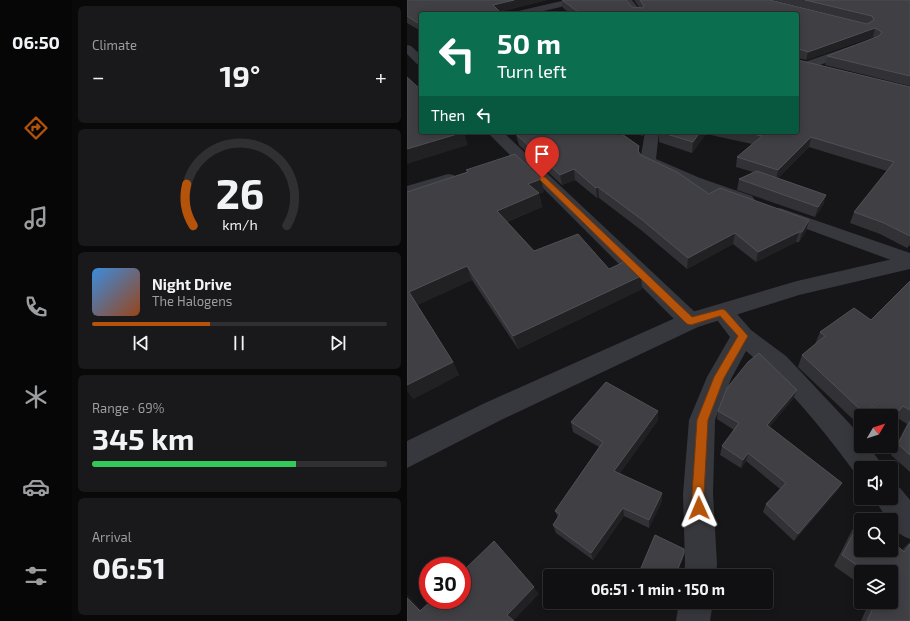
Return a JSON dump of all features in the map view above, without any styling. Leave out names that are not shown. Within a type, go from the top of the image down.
[{"type":"street","points":[[527,12],[579,0]]},
{"type":"street","points":[[627,0],[636,12]]},
{"type":"street","points":[[409,42],[419,58]]},
{"type":"street","points":[[802,64],[864,44]]},
{"type":"street","points":[[802,64],[829,71]]},
{"type":"street","points":[[495,134],[512,159],[691,321]]},
{"type":"street","points":[[652,134],[648,161],[695,182],[910,261]]},
{"type":"street","points":[[407,191],[459,175]]},
{"type":"street","points":[[407,455],[494,411],[691,321],[797,288],[910,261]]},
{"type":"street","points":[[722,312],[743,336],[777,363],[841,432],[863,461]]},
{"type":"street","points":[[701,569],[698,494],[702,420],[719,377],[743,336]]},
{"type":"street","points":[[895,505],[910,524]]},
{"type":"street","points":[[693,621],[695,609]]},
{"type":"building","points":[[407,0],[514,0],[493,5],[500,12],[419,12],[419,24],[407,16]]},
{"type":"building","points":[[562,0],[626,0],[632,7],[643,8],[644,6],[640,0],[770,0],[867,24],[874,20],[872,16],[805,0],[910,0],[910,76],[827,56],[879,36],[882,32],[875,28],[808,52],[799,49],[799,12],[578,12]]},
{"type":"building","points":[[799,60],[910,87],[910,236],[884,223],[854,212],[894,162],[811,137],[778,170],[737,157],[762,136],[753,134],[799,134]]},
{"type":"building","points":[[407,77],[419,88],[419,134],[457,134],[407,149]]},
{"type":"building","points":[[622,134],[639,146],[638,151],[641,155],[677,172],[709,194],[720,188],[809,220],[802,232],[799,232],[758,252],[735,233],[688,258],[641,219],[598,187],[596,188],[574,169],[560,175],[517,135]]},
{"type":"building","points":[[667,134],[699,134],[693,142]]},
{"type":"building","points":[[515,154],[541,179],[528,184],[539,193],[497,211],[534,251],[578,234],[609,269],[626,261],[641,276],[513,336],[467,266],[409,292],[453,362],[407,385],[407,192],[468,172],[466,170]]},
{"type":"building","points":[[757,171],[826,195],[818,207],[739,179]]},
{"type":"building","points":[[910,281],[910,410],[903,406],[898,412],[898,409],[876,409],[872,406],[869,409],[860,409],[802,355],[825,336],[820,332],[854,308],[871,320]]},
{"type":"building","points":[[759,353],[797,390],[767,425],[842,483],[798,534],[766,504],[786,483],[748,453],[743,460],[722,446],[739,423],[718,411],[727,388],[748,362]]},
{"type":"building","points":[[606,382],[658,411],[614,471],[662,493],[649,520],[623,508],[591,553],[553,525],[560,514],[555,511],[603,442],[571,422]]},
{"type":"building","points":[[910,421],[910,455],[898,444]]},
{"type":"building","points":[[854,532],[854,557],[898,557],[898,546],[904,552],[910,544],[910,621],[867,621],[873,609],[898,609],[898,565],[857,565],[842,555]]},
{"type":"building","points":[[655,535],[684,549],[678,569],[641,568]]},
{"type":"building","points":[[494,541],[534,587],[507,615],[514,621],[407,621],[407,598],[420,611],[422,609],[471,609],[471,563]]},
{"type":"route","points":[[542,178],[691,321],[722,312],[743,336],[719,377],[702,420],[698,494],[699,508]]}]
